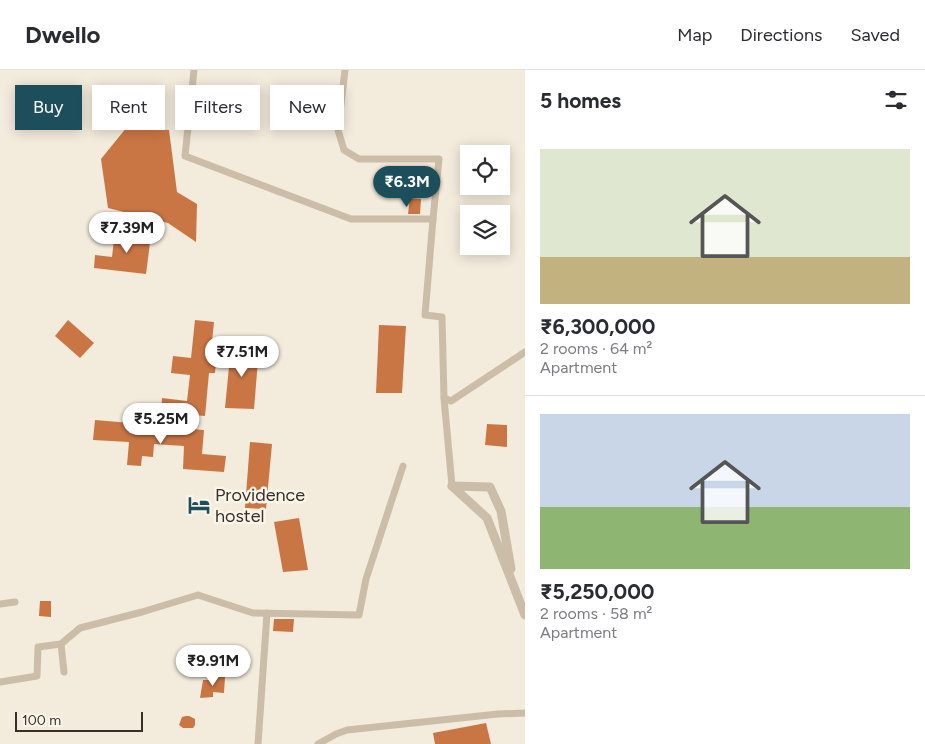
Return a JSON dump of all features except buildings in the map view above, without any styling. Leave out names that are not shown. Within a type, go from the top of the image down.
[{"type":"street","points":[[194,70],[185,156],[351,219],[433,218]]},
{"type":"street","points":[[345,70],[338,130],[344,150],[359,159],[439,159],[425,316],[442,317],[444,398],[452,486],[487,518],[525,614]]},
{"type":"street","points":[[444,398],[452,400],[525,352]]},
{"type":"street","points":[[0,682],[37,676],[38,647],[61,644],[80,628],[198,595],[253,613],[359,615],[366,579],[403,466]]},
{"type":"street","points":[[452,486],[490,487],[501,511],[513,584]]},
{"type":"street","points":[[0,604],[15,602]]},
{"type":"street","points":[[258,744],[267,613]]},
{"type":"street","points":[[61,644],[64,672]]},
{"type":"street","points":[[318,744],[347,730],[498,714],[525,713]]},
{"type":"place","name":"Providence hostel","points":[[199,505]]}]
